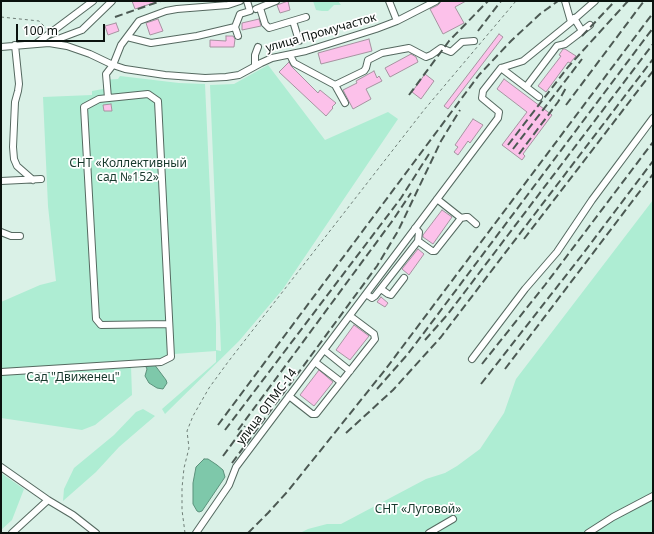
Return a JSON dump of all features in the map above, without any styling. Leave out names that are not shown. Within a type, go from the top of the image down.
[{"type":"street","points":[[37,43],[94,1]]},
{"type":"street","points":[[49,43],[82,30],[112,1]]},
{"type":"street","points":[[108,98],[106,74],[113,65],[121,45],[139,21],[166,11],[183,8],[228,5],[240,1]]},
{"type":"street","points":[[247,1],[250,11]]},
{"type":"street","points":[[238,36],[235,27],[240,14],[276,1]]},
{"type":"street","points":[[389,1],[397,21]]},
{"type":"street","name":"улица Промучасток","points":[[1,47],[49,43],[63,45],[90,54],[125,69],[165,75],[205,78],[239,75],[272,58],[306,51],[362,34],[397,21],[436,1]]},
{"type":"street","points":[[565,1],[572,20],[582,31]]},
{"type":"street","points":[[501,68],[523,61],[595,1]]},
{"type":"street","points":[[260,8],[265,24],[269,28],[306,17]]},
{"type":"street","points":[[293,21],[299,41]]},
{"type":"street","points":[[526,87],[557,46],[566,44],[590,25]]},
{"type":"street","points":[[127,37],[151,43],[198,36],[235,27]]},
{"type":"street","points":[[551,38],[557,46]]},
{"type":"street","points":[[335,85],[364,71],[368,60],[382,53],[409,48],[426,57],[431,56],[441,48],[451,52],[462,42],[474,41]]},
{"type":"street","points":[[15,45],[19,84],[15,102],[14,159],[17,166],[33,180]]},
{"type":"street","points":[[255,66],[255,55],[258,47]]},
{"type":"street","points":[[290,55],[294,63],[335,85],[345,103]]},
{"type":"street","points":[[501,68],[539,97]]},
{"type":"street","name":"улица ОПМС-14","points":[[196,533],[229,485],[236,467],[498,118],[499,112],[485,100],[482,94],[501,68]]},
{"type":"street","points":[[1,372],[161,362],[171,357],[158,101],[148,94],[99,99],[84,108],[96,319],[102,325],[169,324]]},
{"type":"street","points":[[472,359],[525,289],[557,252],[592,200],[653,118]]},
{"type":"street","points":[[1,181],[42,179]]},
{"type":"street","points":[[437,199],[462,218]]},
{"type":"street","points":[[418,241],[432,251],[435,251],[462,218],[466,216],[476,224]]},
{"type":"street","points":[[364,296],[374,298],[418,241],[419,232],[415,228]]},
{"type":"street","points":[[1,232],[11,236],[20,236]]},
{"type":"street","points":[[381,289],[391,295],[404,278]]},
{"type":"street","points":[[289,396],[312,414],[316,414],[350,371],[375,337],[374,334],[350,316]]},
{"type":"street","points":[[324,350],[350,371]]},
{"type":"street","points":[[315,362],[341,382]]},
{"type":"street","points":[[1,467],[96,533]]},
{"type":"street","points":[[588,533],[613,517],[653,496]]},
{"type":"street","points":[[12,533],[48,500]]},
{"type":"street","points":[[429,533],[453,519]]},
{"type":"path","points":[[185,533],[182,510],[182,488],[184,468],[189,448],[187,431],[206,392],[219,373],[424,110],[516,1]]},
{"type":"path","points":[[1,17],[39,21],[51,33]]},
{"type":"green space","points":[[313,1],[338,1],[341,5],[334,5],[328,11],[322,11],[316,10]]},
{"type":"green space","points":[[268,65],[325,140],[388,112],[398,119],[283,289],[239,341],[165,414],[162,409],[216,362],[216,351],[174,354],[172,358],[131,366],[132,395],[95,425],[82,430],[1,418],[1,302],[40,285],[56,281],[48,206],[43,97],[92,95],[92,91],[103,89],[103,80],[118,79],[120,76],[179,83],[205,84],[216,350],[221,351],[210,85],[234,84]]},
{"type":"green space","name":"СНТ «Луговой»","points":[[653,200],[653,533],[300,533],[308,529],[327,524],[341,524],[426,479],[445,473],[480,449],[504,413],[516,379]]},
{"type":"green space","points":[[143,409],[155,416],[119,447],[96,472],[63,501],[64,489],[74,468],[114,435],[136,412]]},
{"type":"green space","points":[[1,473],[24,489],[12,520],[1,530]]},
{"type":"shaded area","points":[[154,364],[166,380],[167,383],[163,389],[157,388],[149,383],[145,376],[147,369],[146,367]]},
{"type":"shaded area","points":[[204,459],[208,459],[223,470],[225,477],[202,511],[199,512],[193,504],[193,483],[196,467]]},
{"type":"building","points":[[132,1],[156,1],[156,2],[135,9]]},
{"type":"building","points":[[288,1],[290,10],[280,13],[277,5]]},
{"type":"building","points":[[442,1],[466,1],[455,7],[464,23],[443,34],[430,9]]},
{"type":"building","points":[[158,19],[163,31],[150,35],[146,23]]},
{"type":"building","points":[[259,19],[261,26],[242,30],[242,23]]},
{"type":"building","points":[[116,23],[119,31],[108,35],[105,26]]},
{"type":"building","points":[[499,34],[503,37],[448,109],[444,106]]},
{"type":"building","points":[[226,36],[233,36],[235,39],[234,47],[210,47],[210,40],[226,41]]},
{"type":"building","points":[[369,39],[372,51],[321,64],[318,53]]},
{"type":"building","points":[[563,49],[576,56],[570,63],[568,62],[546,92],[538,86],[561,56],[559,55]]},
{"type":"building","points":[[411,54],[416,57],[418,62],[390,77],[385,68]]},
{"type":"building","points":[[289,62],[292,67],[318,93],[320,90],[336,103],[326,116],[279,72]]},
{"type":"building","points":[[374,71],[377,78],[379,76],[382,81],[366,89],[371,99],[353,109],[343,90],[357,83],[356,81]]},
{"type":"building","points":[[425,74],[434,81],[421,99],[412,92]]},
{"type":"building","points":[[504,79],[552,115],[523,154],[525,156],[522,160],[502,145],[527,112],[497,89]]},
{"type":"building","points":[[111,104],[112,111],[104,111],[103,105]]},
{"type":"building","points":[[473,119],[483,125],[470,143],[468,141],[458,155],[454,152],[458,147],[455,145]]},
{"type":"building","points":[[442,210],[452,217],[433,244],[423,237],[423,235]]},
{"type":"building","points":[[418,249],[424,254],[409,275],[402,269]]},
{"type":"building","points":[[381,297],[388,303],[385,307],[377,302]]},
{"type":"building","points":[[354,325],[369,336],[350,360],[336,350]]},
{"type":"building","points":[[319,370],[333,382],[314,406],[300,395]]},
{"type":"railway","points":[[115,17],[161,1]]},
{"type":"railway","points":[[409,95],[449,41],[488,1]]},
{"type":"railway","points":[[478,31],[501,1]]},
{"type":"railway","points":[[218,425],[479,75],[511,41],[540,14],[558,1]]},
{"type":"railway","points":[[582,36],[615,1]]},
{"type":"railway","points":[[508,145],[568,67],[628,1]]},
{"type":"railway","points":[[566,105],[644,1]]},
{"type":"railway","points":[[248,533],[288,491],[385,370],[653,13]]},
{"type":"railway","points":[[377,389],[407,355],[653,28]]},
{"type":"railway","points":[[425,340],[448,314],[653,44]]},
{"type":"railway","points":[[513,149],[582,59]]},
{"type":"railway","points":[[346,433],[393,390],[441,337],[653,59]]},
{"type":"railway","points":[[524,239],[653,71]]},
{"type":"railway","points":[[519,154],[558,102],[567,86]]},
{"type":"railway","points":[[232,463],[377,266],[398,231],[441,141],[460,110]]},
{"type":"railway","points":[[482,364],[545,285],[653,142]]},
{"type":"railway","points":[[225,430],[401,198],[429,154]]},
{"type":"railway","points":[[481,384],[653,161]]},
{"type":"railway","points":[[505,369],[653,174]]},
{"type":"railway","points":[[238,430],[393,220],[411,193]]},
{"type":"railway","points":[[223,456],[245,426]]},
{"type":"park label","name":"СНТ «Коллективный сад №152»","points":[[128,171]]},
{"type":"park label","name":"Сад \"Движенец\"","points":[[73,378]]}]
